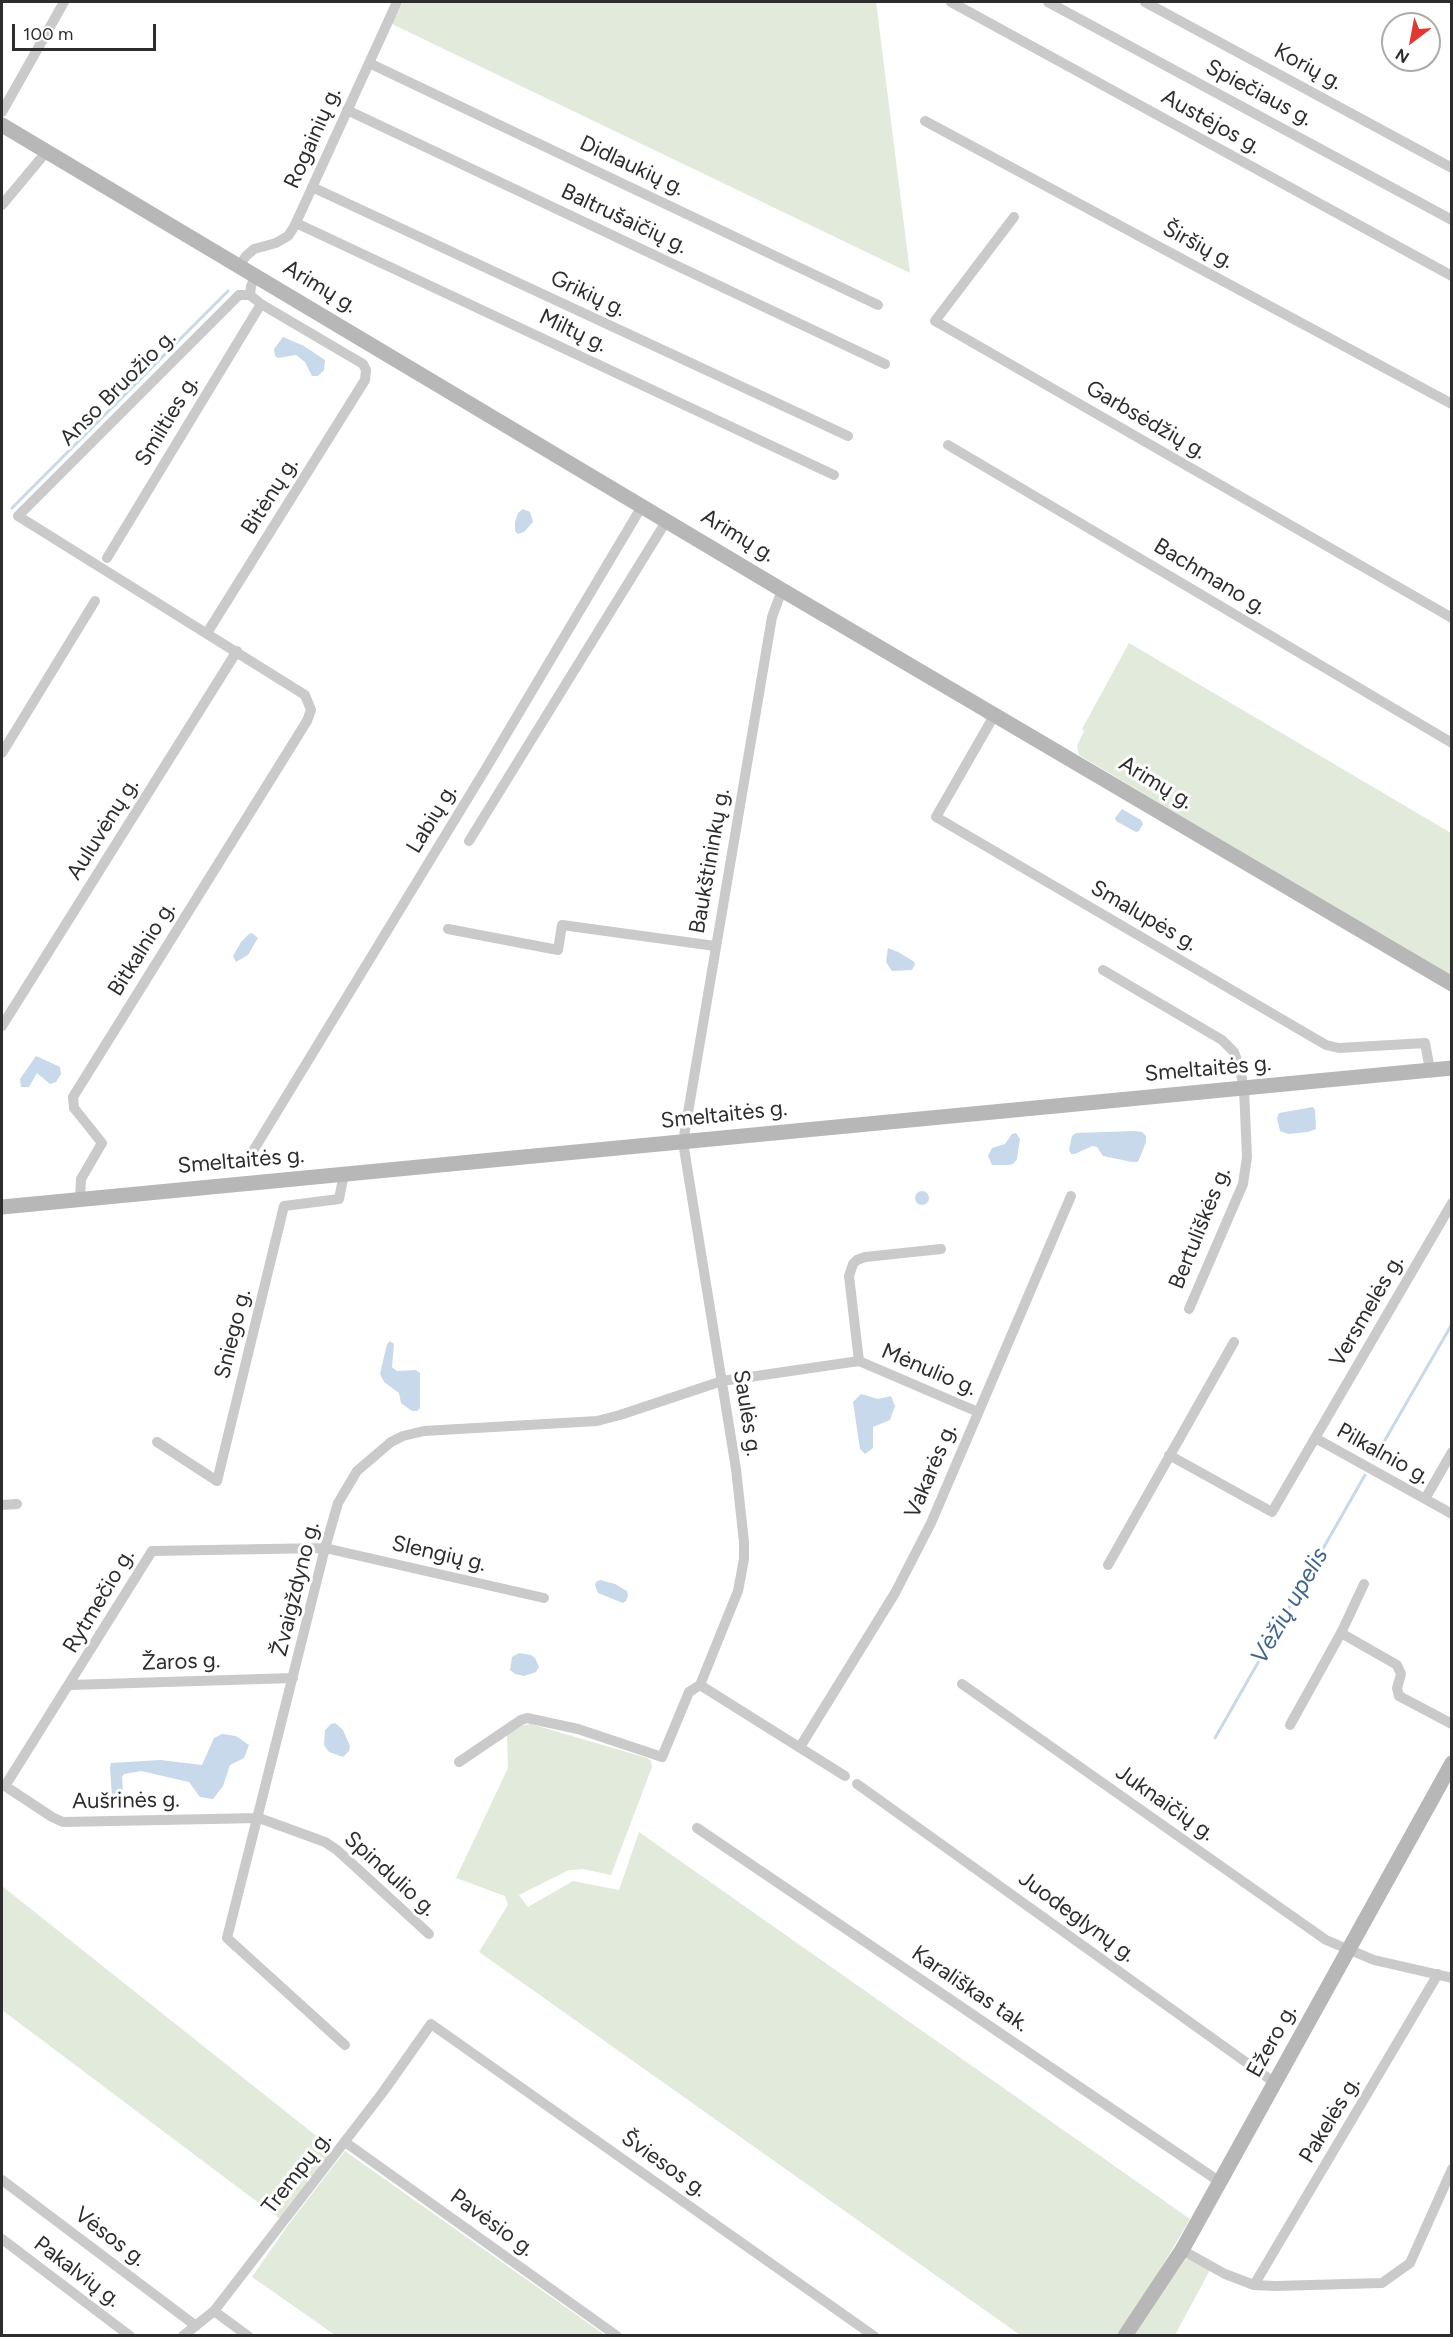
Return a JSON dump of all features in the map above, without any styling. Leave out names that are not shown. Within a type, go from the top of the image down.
[{"type":"main road","name":"Arimų g.","points":[[2,125],[782,590],[1452,984]]},
{"type":"main road","name":"Smeltaitės g.","points":[[2,1207],[1452,1068]]},
{"type":"main road","name":"Ežero g.","points":[[1125,2336],[1182,2250],[1452,1763]]},
{"type":"street","points":[[2,112],[64,2]]},
{"type":"street","name":"Rogainių g.","points":[[240,265],[254,249],[276,243],[288,236],[296,223],[397,2]]},
{"type":"street","name":"Austėjos g.","points":[[951,2],[1452,276]]},
{"type":"street","name":"Spiečiaus g.","points":[[1048,2],[1452,220]]},
{"type":"street","name":"Korių g.","points":[[1145,2],[1452,168]]},
{"type":"street","name":"Didlaukių g.","points":[[369,63],[878,305]]},
{"type":"street","name":"Baltrušaičių g.","points":[[347,110],[885,364]]},
{"type":"street","name":"Širšių g.","points":[[925,121],[1452,404]]},
{"type":"street","points":[[2,205],[47,152]]},
{"type":"street","name":"Grikių g.","points":[[312,187],[848,436]]},
{"type":"street","name":"Garbsėdžių g.","points":[[1014,217],[935,321],[1452,618]]},
{"type":"street","name":"Miltų g.","points":[[296,223],[834,475]]},
{"type":"street","points":[[256,275],[250,295],[261,304]]},
{"type":"street","name":"Anso Bruožio g.","points":[[207,633],[18,516],[239,295],[250,295]]},
{"type":"street","name":"Bitėnų g.","points":[[207,633],[365,380],[366,370],[363,364],[261,304]]},
{"type":"street","name":"Smilties g.","points":[[107,558],[261,304]]},
{"type":"street","name":"Bachmano g.","points":[[948,445],[1452,743]]},
{"type":"street","name":"Labių g.","points":[[253,1151],[485,770],[642,506]]},
{"type":"street","points":[[469,841],[667,520]]},
{"type":"street","name":"Baukštininkų g.","points":[[683,1142],[772,617],[782,590]]},
{"type":"street","points":[[2,753],[96,601]]},
{"type":"street","points":[[207,633],[237,651]]},
{"type":"street","name":"Bitkalnio g.","points":[[80,1199],[81,1179],[102,1143],[74,1108],[73,1097],[312,710],[305,695],[237,651]]},
{"type":"street","name":"Auluvėnų g.","points":[[2,1026],[237,651]]},
{"type":"street","name":"Smalupės g.","points":[[995,714],[936,818],[1326,1045],[1339,1048],[1425,1043],[1430,1070]]},
{"type":"street","points":[[448,929],[558,950],[562,925],[715,946]]},
{"type":"street","points":[[1102,970],[1225,1042],[1237,1059],[1244,1089]]},
{"type":"street","name":"Bertuliškės g.","points":[[1189,1309],[1243,1184],[1247,1157],[1244,1089]]},
{"type":"street","name":"Saulės g.","points":[[459,1762],[527,1718],[578,1729],[662,1757],[689,1692],[700,1685],[733,1606],[744,1559],[738,1484],[683,1142]]},
{"type":"street","name":"Sniego g.","points":[[157,1442],[217,1481],[285,1206],[339,1199],[344,1174]]},
{"type":"street","name":"Vakarės g.","points":[[800,1747],[895,1593],[932,1523],[1071,1196]]},
{"type":"street","name":"Versmelės g.","points":[[1317,1439],[1452,1203]]},
{"type":"street","points":[[859,1361],[849,1276],[853,1264],[865,1257],[941,1249]]},
{"type":"street","points":[[1108,1565],[1234,1342]]},
{"type":"street","name":"Mėnulio g.","points":[[722,1381],[859,1361],[978,1412]]},
{"type":"street","name":"Žvaigždyno g.","points":[[345,2045],[227,1938],[338,1503],[357,1471],[392,1442],[403,1436],[424,1431],[597,1421],[722,1381]]},
{"type":"street","name":"Pilkalnio g.","points":[[1169,1455],[1272,1512],[1317,1439],[1452,1514]]},
{"type":"street","points":[[1425,1499],[1452,1452]]},
{"type":"street","points":[[2,1505],[17,1504]]},
{"type":"street","name":"Slengių g.","points":[[325,1548],[544,1598]]},
{"type":"street","name":"Rytmečio g.","points":[[5,1786],[152,1551],[325,1548]]},
{"type":"street","points":[[1290,1725],[1341,1633],[1364,1584]]},
{"type":"street","points":[[1341,1633],[1397,1665],[1401,1674],[1397,1688],[1399,1696],[1452,1724]]},
{"type":"street","name":"Žaros g.","points":[[70,1685],[293,1678]]},
{"type":"street","name":"Juknaičių g.","points":[[962,1684],[1326,1940],[1347,1951],[1388,1964],[1452,1978]]},
{"type":"street","points":[[700,1685],[845,1776]]},
{"type":"street","name":"Juodeglynų g.","points":[[856,1784],[1275,2083]]},
{"type":"street","name":"Aušrinės g.","points":[[5,1786],[63,1822],[258,1818]]},
{"type":"street","name":"Spindulio g.","points":[[258,1818],[331,1846],[429,1934]]},
{"type":"street","name":"Karališkas tak.","points":[[697,1828],[1220,2182]]},
{"type":"street","name":"Pakelės g.","points":[[1254,2285],[1438,1974]]},
{"type":"street","name":"Trempų g.","points":[[183,2336],[214,2311],[345,2142],[431,2024]]},
{"type":"street","name":"Šviesos g.","points":[[431,2024],[874,2336]]},
{"type":"street","name":"Pavėsio g.","points":[[345,2142],[616,2336]]},
{"type":"street","points":[[1182,2250],[1225,2274],[1254,2285],[1382,2283],[1410,2263],[1452,2169]]},
{"type":"street","name":"Vėsos g.","points":[[2,2180],[196,2326]]},
{"type":"street","name":"Pakalvių g.","points":[[2,2239],[129,2336]]},
{"type":"street","points":[[214,2311],[248,2336]]},
{"type":"green space","points":[[403,2],[876,2],[910,273],[392,24]]},
{"type":"green space","points":[[1129,643],[1451,833],[1451,977],[1079,755],[1077,746],[1084,731],[1082,729]]},
{"type":"green space","points":[[531,1724],[647,1758],[651,1761],[652,1767],[611,1875],[583,1869],[569,1870],[519,1895],[528,1907],[573,1881],[619,1890],[639,1832],[1190,2219],[1151,2285],[1117,2335],[1020,2335],[479,1952],[508,1905],[505,1896],[456,1878],[508,1768],[507,1735],[523,1725]]},
{"type":"green space","points":[[2,1886],[334,2150],[280,2219],[2,2010]]},
{"type":"green space","points":[[345,2151],[605,2335],[335,2335],[252,2277],[288,2225]]},
{"type":"green space","points":[[1186,2258],[1210,2270],[1175,2335],[1134,2336]]},
{"type":"water","points":[[283,337],[304,346],[325,360],[324,370],[318,376],[312,376],[305,362],[296,355],[278,358],[275,356],[274,349]]},
{"type":"water","points":[[523,509],[530,512],[533,522],[524,532],[518,534],[515,531],[515,522],[518,513]]},
{"type":"water","points":[[1122,809],[1141,820],[1143,824],[1139,831],[1136,832],[1116,821],[1115,818]]},
{"type":"water","points":[[252,933],[258,938],[248,955],[236,962],[233,956],[241,942]]},
{"type":"water","points":[[888,948],[913,961],[915,964],[912,970],[892,971],[886,962]]},
{"type":"water","points":[[36,1056],[60,1067],[61,1074],[56,1082],[50,1084],[37,1073],[29,1087],[21,1087],[20,1079]]},
{"type":"water","points":[[1313,1107],[1316,1129],[1288,1134],[1280,1131],[1277,1118],[1279,1113]]},
{"type":"water","points":[[1142,1132],[1146,1136],[1138,1162],[1103,1156],[1097,1147],[1092,1146],[1075,1154],[1071,1154],[1069,1150],[1072,1136],[1076,1133]]},
{"type":"water","points":[[1016,1133],[1020,1139],[1017,1159],[1013,1164],[992,1165],[988,1156],[992,1148],[1005,1144],[1012,1134]]},
{"type":"water","points":[[919,1191],[925,1191],[929,1198],[925,1205],[919,1205],[915,1201],[915,1195]]},
{"type":"water","points":[[390,1341],[394,1344],[392,1367],[397,1371],[416,1370],[420,1373],[420,1408],[417,1411],[412,1411],[401,1403],[399,1393],[384,1382],[380,1374],[387,1344]]},
{"type":"water","points":[[861,1394],[878,1399],[891,1396],[895,1406],[890,1420],[873,1427],[873,1448],[865,1454],[860,1449],[853,1402]]},
{"type":"water","points":[[600,1580],[615,1584],[627,1591],[626,1601],[623,1603],[598,1593],[595,1585]]},
{"type":"water","points":[[519,1653],[535,1658],[539,1667],[536,1672],[524,1676],[510,1670],[512,1657]]},
{"type":"water","points":[[335,1723],[343,1730],[350,1746],[349,1751],[343,1757],[329,1752],[324,1745],[325,1730]]},
{"type":"water","points":[[222,1734],[236,1736],[249,1745],[244,1758],[230,1765],[223,1786],[213,1799],[200,1797],[189,1782],[141,1771],[124,1774],[122,1777],[123,1792],[116,1799],[112,1797],[111,1763],[160,1760],[202,1765],[214,1738]]},
{"type":"waterway","points":[[12,508],[228,291]]},
{"type":"waterway","name":"Vėžių upelis","points":[[1374,1459],[1452,1324]]},
{"type":"waterway","name":"Vėžių upelis","points":[[1215,1738],[1365,1475]]}]
